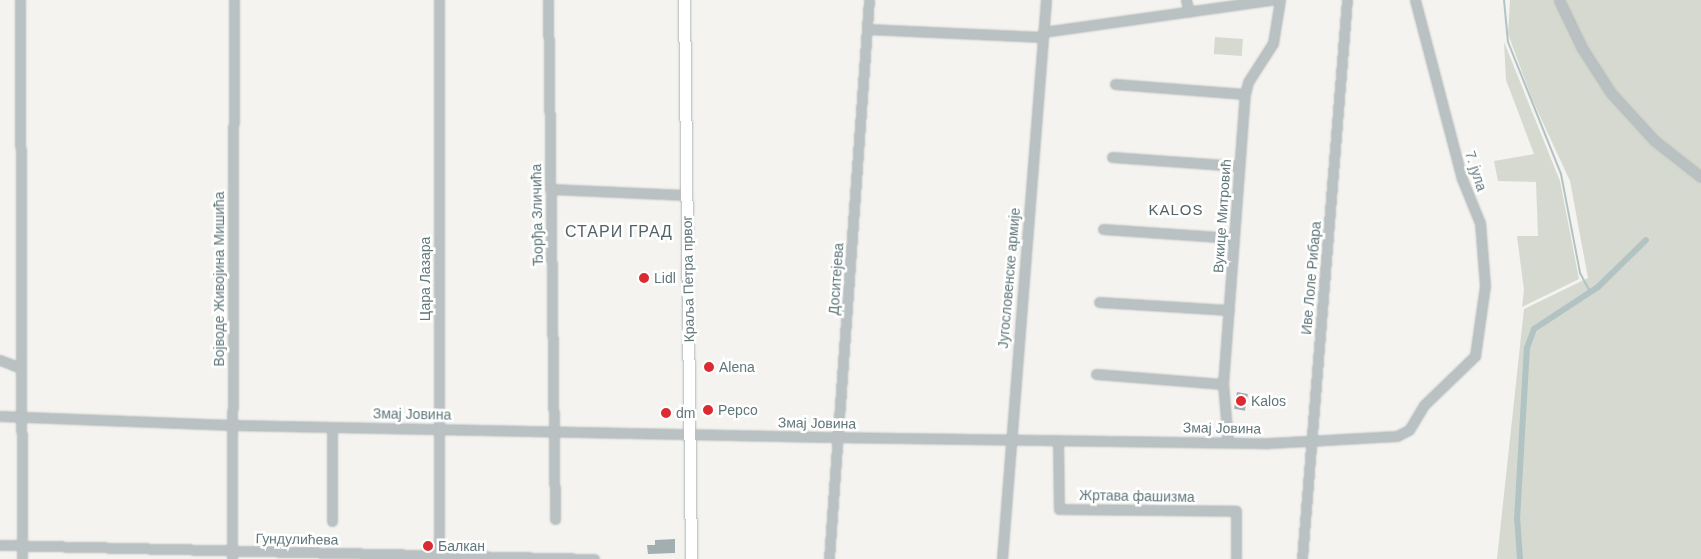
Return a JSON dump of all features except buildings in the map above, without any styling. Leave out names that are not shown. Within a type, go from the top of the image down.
[{"type":"main road","name":"Краља Петра првог","points":[[684,0],[691,559]]},
{"type":"street","points":[[20,0],[22,559]]},
{"type":"street","name":"Војводе Живојина Мишића","points":[[232,556],[234,0]]},
{"type":"street","name":"Цара Лазара","points":[[439,0],[439,558]]},
{"type":"street","name":"Ђорђа Зличића","points":[[548,0],[555,519]]},
{"type":"street","name":"Доситејева","points":[[829,559],[869,0]]},
{"type":"street","name":"Југословенске армије","points":[[1002,559],[1010,438],[1046,0]]},
{"type":"street","points":[[1186,0],[1189,12]]},
{"type":"street","points":[[867,30],[1043,34],[1272,0]]},
{"type":"street","name":"Вукице Митровић","points":[[1228,442],[1223,384],[1245,94],[1248,82],[1273,43],[1280,0]]},
{"type":"street","name":"Иве Лоле Рибара","points":[[1302,559],[1347,0]]},
{"type":"street","name":"7. јула","points":[[1415,0],[1462,179],[1482,230],[1485,286],[1476,353]]},
{"type":"street","points":[[1559,0],[1582,48],[1611,93],[1647,134],[1701,177]]},
{"type":"street","points":[[1116,84],[1245,94]]},
{"type":"street","points":[[1112,157],[1239,166]]},
{"type":"street","points":[[550,189],[687,195]]},
{"type":"street","points":[[1103,229],[1234,238]]},
{"type":"street","points":[[1098,302],[1229,310]]},
{"type":"street","name":"Змај Јовина","points":[[0,416],[232,425],[555,430],[839,438],[1312,442],[1406,432],[1424,405],[1476,353]]},
{"type":"street","points":[[0,360],[21,368]]},
{"type":"street","points":[[1096,374],[1223,384]]},
{"type":"street","points":[[332,426],[332,521]]},
{"type":"street","name":"Жртава фашизма","points":[[1058,440],[1059,510],[1236,511],[1236,559]]},
{"type":"street","name":"Гундулићева","points":[[0,545],[232,556],[594,559]]},
{"type":"shaded area","points":[[1510,0],[1701,0],[1701,559],[1497,559],[1524,309],[1588,278],[1570,181],[1532,99],[1508,34]]},
{"type":"shaded area","points":[[1215,37],[1243,39],[1242,56],[1214,54]]},
{"type":"shaded area","points":[[1504,42],[1560,181],[1579,279],[1522,307],[1524,290],[1517,236],[1538,236],[1536,182],[1498,181],[1494,161],[1534,154],[1506,80]]},
{"type":"waterway","points":[[1504,0],[1508,42],[1561,174],[1580,273],[1590,292]]},
{"type":"waterway","points":[[1520,559],[1517,520],[1527,348],[1534,329],[1598,287],[1646,240]]},
{"type":"place","name":"Lidl","points":[[644,278]]},
{"type":"place","name":"Alena","points":[[709,367]]},
{"type":"place","name":"Kalos","points":[[1241,401]]},
{"type":"place","name":"Pepco","points":[[708,410]]},
{"type":"place","name":"dm","points":[[666,413]]},
{"type":"place","name":"Балкан","points":[[428,546]]},
{"type":"district","name":"KALOS","points":[[1176,210]]},
{"type":"district","name":"СТАРИ ГРАД","points":[[619,232]]}]
